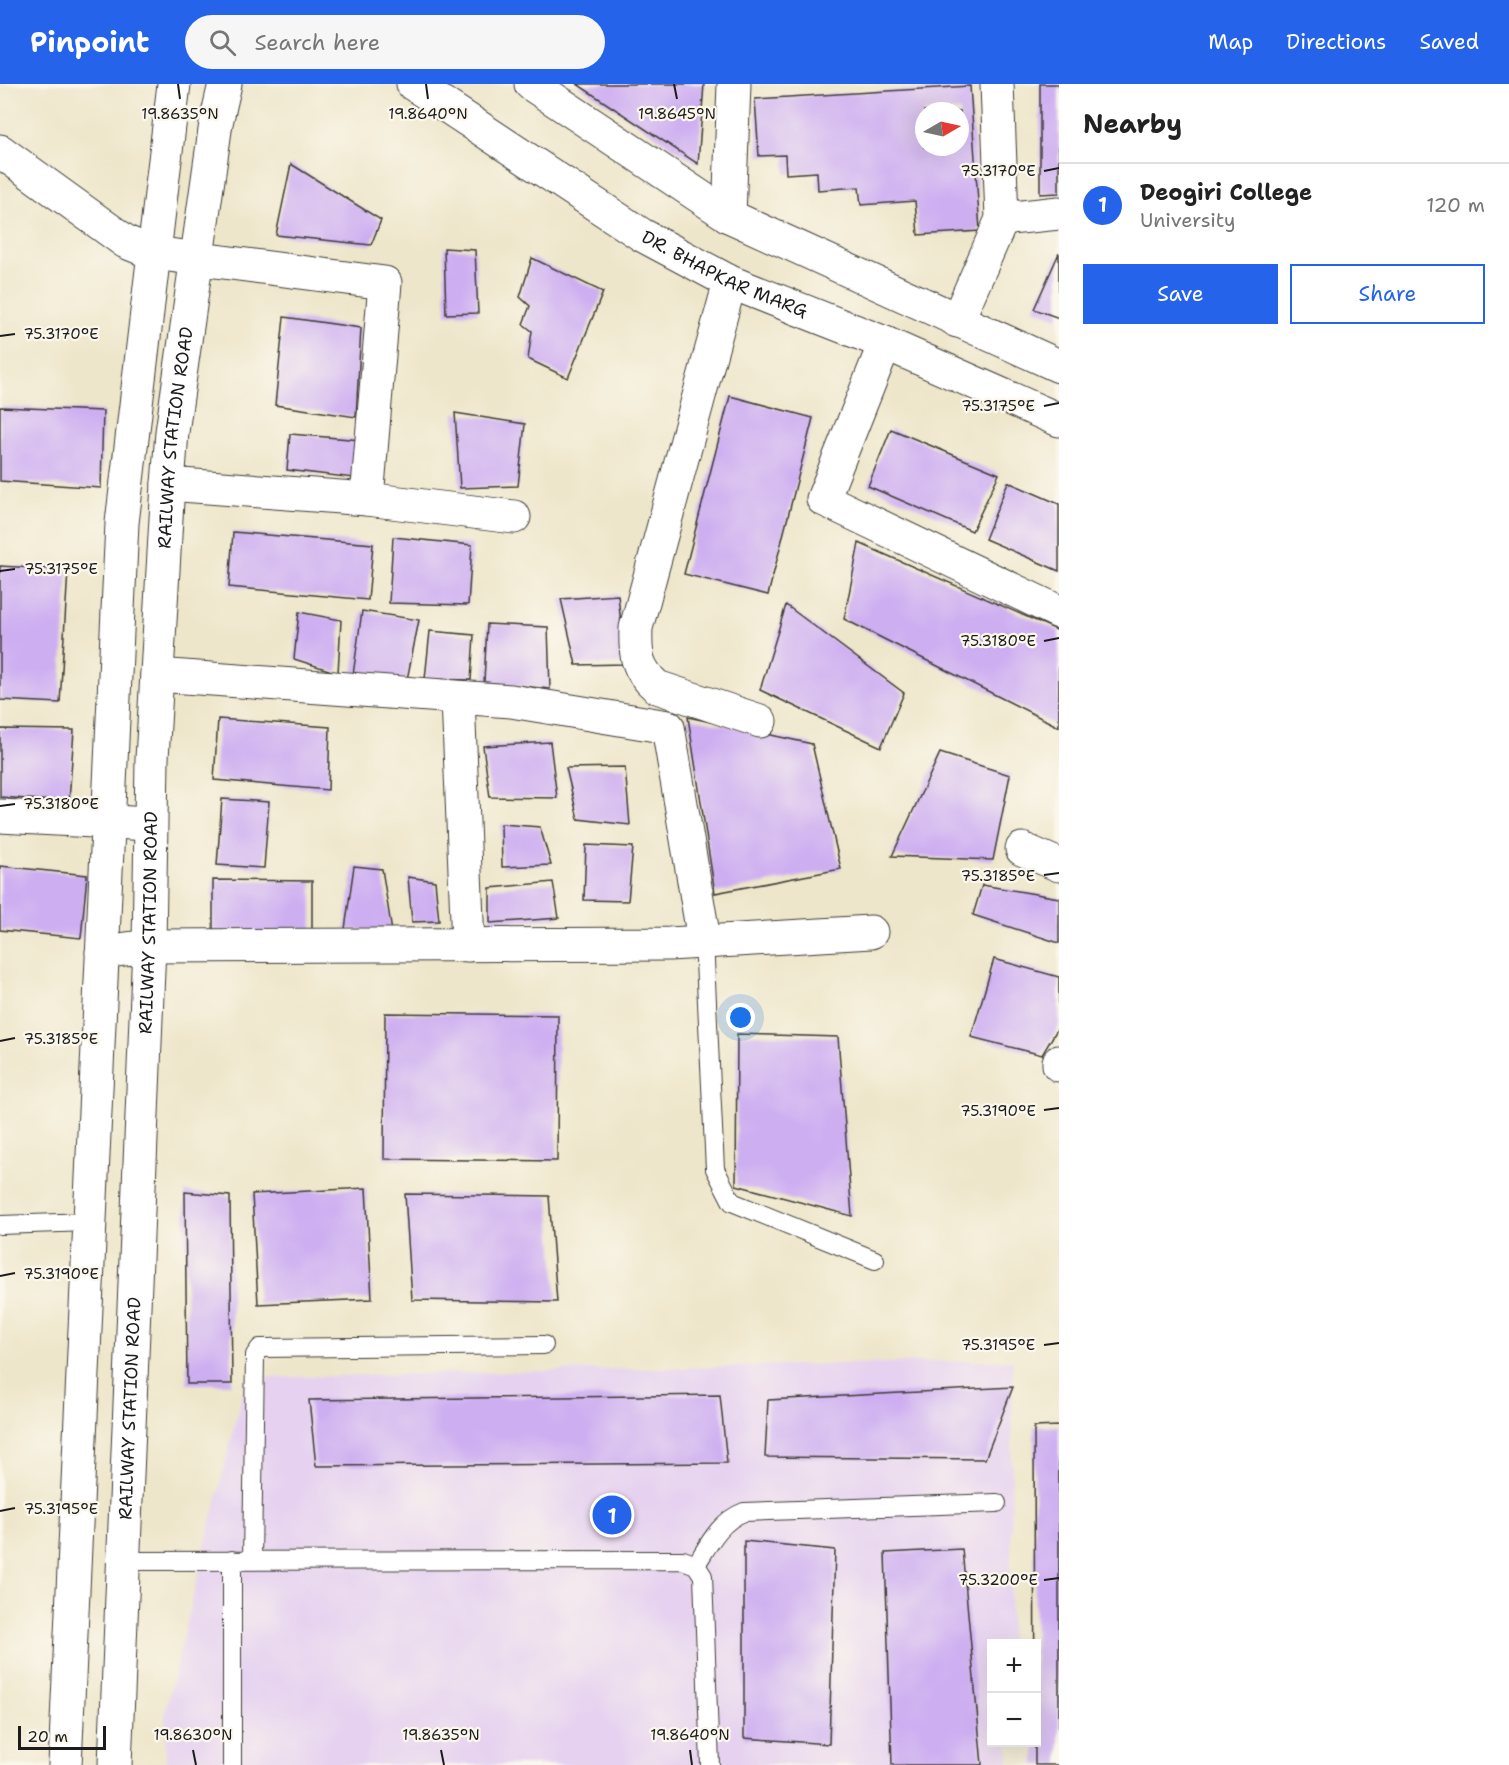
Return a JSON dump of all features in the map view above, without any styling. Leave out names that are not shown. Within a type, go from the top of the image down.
[{"type":"street","points":[[65,1765],[122,523],[174,84]]},
{"type":"street","name":"RAILWAY STATION ROAD","points":[[115,1765],[149,946],[150,824],[168,484],[172,432],[216,123],[225,84]]},
{"type":"street","name":"DR. BHAPKAR MARG","points":[[413,84],[642,235],[730,282],[885,342],[1059,420]]},
{"type":"street","points":[[531,84],[729,216],[1059,366]]},
{"type":"street","points":[[729,216],[734,84]]},
{"type":"street","points":[[957,321],[1002,219],[997,84]]},
{"type":"street","points":[[0,151],[126,242],[153,253],[385,283],[367,499]]},
{"type":"street","points":[[1002,219],[1059,213]]},
{"type":"street","points":[[730,282],[636,628],[635,654],[645,677],[657,687],[760,721]]},
{"type":"street","points":[[885,342],[823,499],[1059,612]]},
{"type":"street","points":[[168,484],[367,499],[514,517]]},
{"type":"street","points":[[157,675],[511,701],[668,727],[704,940]]},
{"type":"street","points":[[459,698],[468,945]]},
{"type":"street","points":[[0,816],[150,824]]},
{"type":"street","points":[[1022,849],[1059,865]]},
{"type":"street","points":[[102,952],[149,946],[669,944],[704,940],[871,932]]},
{"type":"lane","points":[[704,940],[715,1169],[726,1195],[732,1202],[875,1260]]},
{"type":"lane","points":[[0,1225],[90,1222]]},
{"type":"lane","points":[[252,1560],[255,1355],[260,1348],[544,1345]]},
{"type":"lane","points":[[696,1565],[721,1527],[731,1517],[744,1512],[997,1503]]},
{"type":"lane","points":[[232,1560],[232,1765]]},
{"type":"lane","points":[[123,1561],[682,1560],[696,1565],[704,1576],[710,1765]]},
{"type":"shaded area","points":[[1013,1360],[1010,1639],[987,1639],[987,1747],[1009,1747],[1009,1765],[166,1765],[165,1712],[246,1378]]},
{"type":"building","points":[[577,84],[704,84],[698,164]]},
{"type":"building","points":[[1040,84],[1059,84],[1059,193],[1040,194]]},
{"type":"building","points":[[970,86],[980,231],[918,235],[915,201],[861,205],[859,187],[818,190],[817,172],[786,174],[785,155],[759,156],[755,99]]},
{"type":"building","points":[[291,164],[381,220],[371,245],[276,235]]},
{"type":"building","points":[[444,248],[475,250],[478,313],[446,314]]},
{"type":"building","points":[[1059,253],[1059,318],[1034,309]]},
{"type":"building","points":[[532,258],[603,292],[568,378],[528,359],[532,331],[523,324],[530,306],[520,297]]},
{"type":"building","points":[[284,317],[361,328],[356,417],[275,405]]},
{"type":"building","points":[[730,396],[813,418],[768,595],[684,574]]},
{"type":"building","points":[[0,407],[103,411],[101,488],[0,481]]},
{"type":"building","points":[[455,413],[525,424],[518,486],[460,488]]},
{"type":"building","points":[[891,429],[999,474],[972,531],[868,486]]},
{"type":"building","points":[[290,434],[361,440],[354,478],[287,470]]},
{"type":"building","points":[[1008,482],[1059,504],[1059,571],[985,539]]},
{"type":"building","points":[[233,532],[373,544],[368,600],[229,587]]},
{"type":"building","points":[[393,537],[472,545],[468,605],[389,603]]},
{"type":"building","points":[[859,543],[1059,631],[1059,727],[844,619]]},
{"type":"building","points":[[0,566],[68,570],[60,703],[0,700]]},
{"type":"building","points":[[618,595],[625,664],[576,665],[561,599]]},
{"type":"building","points":[[786,605],[904,693],[881,747],[760,690]]},
{"type":"building","points":[[362,611],[419,620],[407,680],[353,675]]},
{"type":"building","points":[[299,612],[341,620],[338,673],[294,659]]},
{"type":"building","points":[[487,624],[548,627],[550,689],[484,682]]},
{"type":"building","points":[[430,631],[474,635],[471,680],[425,679]]},
{"type":"building","points":[[688,717],[812,744],[841,869],[715,893]]},
{"type":"building","points":[[218,719],[330,727],[328,790],[214,780]]},
{"type":"building","points":[[0,729],[74,730],[69,802],[0,797]]},
{"type":"building","points":[[550,742],[557,798],[490,797],[483,746]]},
{"type":"building","points":[[940,753],[1010,775],[993,860],[892,856]]},
{"type":"building","points":[[625,767],[630,825],[578,819],[566,768]]},
{"type":"building","points":[[222,799],[269,802],[264,868],[217,865]]},
{"type":"building","points":[[501,824],[540,827],[551,865],[502,867]]},
{"type":"building","points":[[586,845],[633,847],[628,901],[584,900]]},
{"type":"building","points":[[0,866],[87,875],[81,938],[0,930]]},
{"type":"building","points":[[354,866],[382,869],[392,932],[345,929]]},
{"type":"building","points":[[408,877],[435,881],[439,921],[412,922]]},
{"type":"building","points":[[213,880],[312,881],[312,939],[213,938]]},
{"type":"building","points":[[553,882],[559,918],[490,923],[490,888]]},
{"type":"building","points":[[982,885],[1059,898],[1059,943],[973,915]]},
{"type":"building","points":[[994,959],[1059,977],[1059,1026],[1042,1055],[971,1037]]},
{"type":"building","points":[[385,1013],[558,1015],[557,1161],[384,1159]]},
{"type":"building","points":[[737,1034],[838,1037],[852,1216],[736,1185]]},
{"type":"building","points":[[366,1188],[372,1299],[258,1304],[252,1194]]},
{"type":"building","points":[[185,1192],[230,1196],[232,1384],[187,1384]]},
{"type":"building","points":[[405,1194],[549,1196],[557,1302],[412,1300]]},
{"type":"building","points":[[1013,1387],[985,1459],[765,1457],[768,1400]]},
{"type":"building","points":[[720,1395],[727,1463],[316,1466],[309,1400]]},
{"type":"building","points":[[1059,1426],[1059,1765],[1035,1765],[1035,1747],[1041,1747],[1041,1639],[1035,1639],[1034,1427]]},
{"type":"building","points":[[744,1541],[835,1550],[829,1744],[744,1738]]},
{"type":"building","points":[[962,1549],[982,1765],[892,1765],[885,1553]]},
{"type":"place","name":"Deogiri College","points":[[612,1515]]}]
